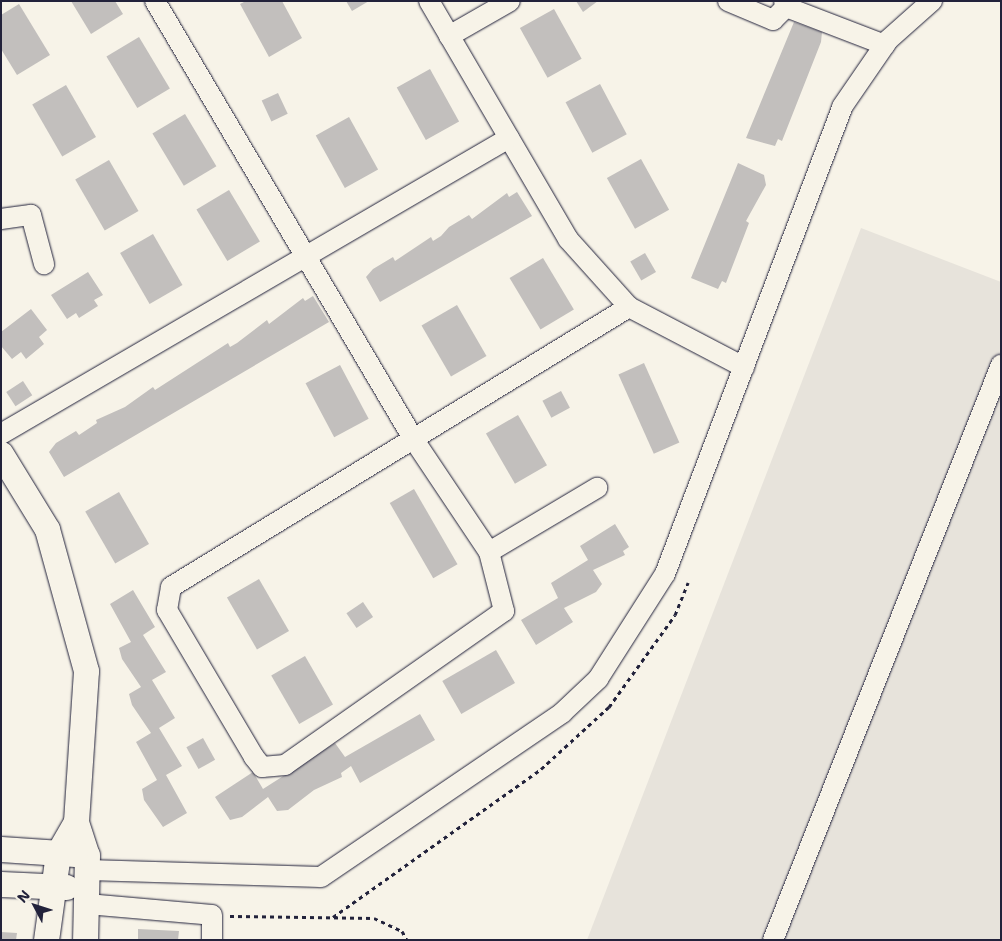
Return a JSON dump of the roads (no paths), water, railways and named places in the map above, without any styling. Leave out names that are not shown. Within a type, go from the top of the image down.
[{"type":"street","points":[[155,1],[308,255],[414,440],[488,552],[504,611],[285,765],[262,767],[168,610],[171,587],[414,440],[629,306]]},
{"type":"street","points":[[429,1],[568,239],[629,306],[744,367]]},
{"type":"street","points":[[449,36],[484,9],[510,1]]},
{"type":"street","points":[[728,1],[773,20],[785,4],[885,44]]},
{"type":"street","points":[[1,884],[51,888],[88,879],[320,877],[562,713],[598,679],[665,574],[842,107],[885,44],[932,1]]},
{"type":"street","points":[[1,434],[509,138]]},
{"type":"street","points":[[1,219],[31,215],[44,264]]},
{"type":"street","points":[[774,940],[1001,365]]},
{"type":"street","points":[[1,454],[47,529],[86,671],[76,822],[88,879],[85,940]]},
{"type":"street","points":[[488,552],[597,488]]},
{"type":"street","points":[[46,940],[51,888],[58,853],[76,822]]},
{"type":"street","points":[[1,849],[58,853],[88,879],[212,915],[212,940]]}]
